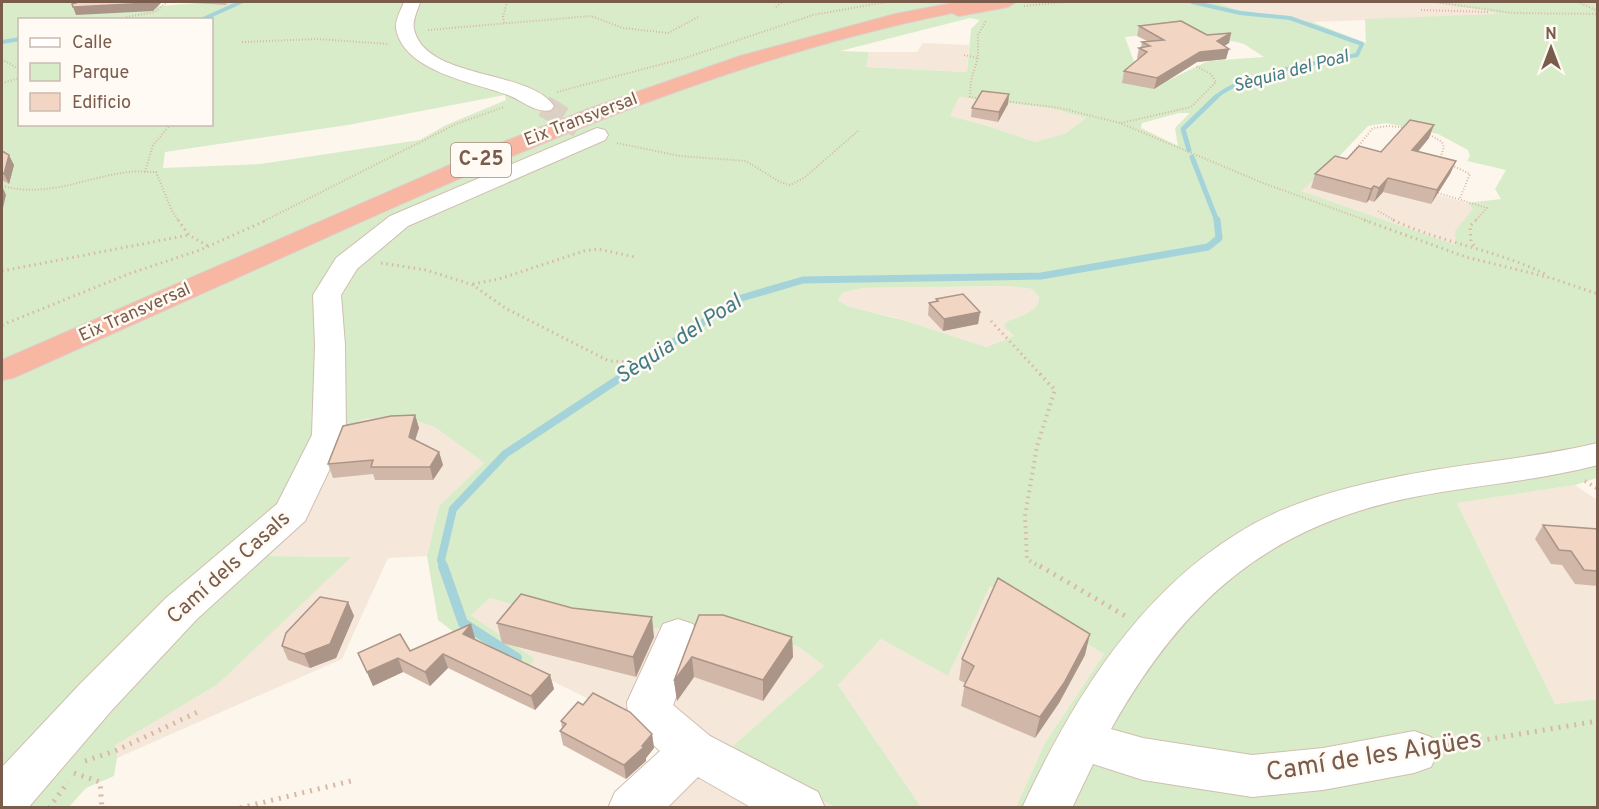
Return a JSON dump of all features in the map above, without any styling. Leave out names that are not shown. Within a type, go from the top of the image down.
[{"type":"highway","name":"Eix Transversal","points":[[2,353],[452,158],[572,110],[763,46],[943,2]]},
{"type":"highway","points":[[678,83],[925,18],[1008,2]]},
{"type":"highway","name":"Eix Transversal","points":[[2,371],[506,149],[678,83],[747,60],[832,36],[983,10]]},
{"type":"street","points":[[412,2],[404,25],[410,38],[434,63],[464,76],[521,92],[538,102]]},
{"type":"street","name":"Camí dels Casals","points":[[2,801],[96,697],[182,608],[292,512],[330,435],[327,294],[346,264],[399,221],[588,131]]},
{"type":"street","points":[[1047,807],[1081,740],[1151,631],[1204,577],[1253,541],[1293,522],[1346,502],[1414,485],[1559,465],[1598,454]]},
{"type":"street","points":[[678,636],[650,702],[650,713],[693,751],[800,807]]},
{"type":"street","name":"Camí de les Aigües","points":[[1081,740],[1143,759],[1252,776],[1323,769],[1414,752]]},
{"type":"street","points":[[633,807],[693,751]]},
{"type":"path","points":[[126,17],[155,12],[167,2]]},
{"type":"path","points":[[504,23],[503,17],[507,2]]},
{"type":"path","points":[[776,7],[782,2]]},
{"type":"path","points":[[2,325],[131,273],[208,246],[280,213],[456,124],[685,58],[813,15],[886,2]]},
{"type":"path","points":[[1434,2],[1505,12]]},
{"type":"path","points":[[1578,2],[1598,12]]},
{"type":"path","points":[[983,10],[985,26],[978,35],[978,58],[971,80],[970,97],[993,100]]},
{"type":"path","points":[[1421,10],[1598,12]]},
{"type":"path","points":[[242,42],[410,38],[504,23],[591,16],[623,28],[668,33],[699,16]]},
{"type":"path","points":[[668,33],[670,37]]},
{"type":"path","points":[[964,55],[978,58]]},
{"type":"path","points":[[2,59],[18,69]]},
{"type":"path","points":[[1120,123],[1191,107],[1216,82],[1211,74],[1196,66]]},
{"type":"path","points":[[2,82],[18,78]]},
{"type":"path","points":[[1004,101],[1060,108],[1120,123],[1263,183],[1456,253],[1551,278],[1598,294]]},
{"type":"path","points":[[145,172],[153,145],[169,126]]},
{"type":"path","points":[[1351,155],[1373,128],[1388,126],[1429,134],[1442,142],[1444,147],[1439,159],[1470,174],[1460,198]]},
{"type":"path","points":[[588,131],[636,148],[680,156],[746,161],[780,182],[790,185],[804,178],[859,130]]},
{"type":"path","points":[[2,186],[18,190],[41,191],[128,172],[156,172],[172,211],[189,235],[208,246]]},
{"type":"path","points":[[1430,191],[1460,198],[1487,208],[1470,226],[1471,240],[1476,249]]},
{"type":"path","points":[[1378,211],[1389,219],[1422,232],[1529,266],[1551,278]]},
{"type":"path","points":[[2,271],[189,235]]},
{"type":"path","points":[[472,285],[499,279],[585,251],[598,249],[635,257]]},
{"type":"path","points":[[342,269],[374,263],[426,270],[472,285],[505,308],[609,361],[636,362]]},
{"type":"path","points":[[991,321],[1055,390],[1037,446],[1025,516],[1027,559],[1151,631]]},
{"type":"path","points":[[76,765],[115,751],[202,710]]},
{"type":"path","name":"Camí de les Aigües","points":[[1414,752],[1598,721]]},
{"type":"path","points":[[74,773],[100,782],[102,807]]},
{"type":"path","points":[[240,807],[351,781]]},
{"type":"shaded area","points":[[1217,2],[1426,2],[1490,11],[1500,15],[1312,22],[1235,9]]},
{"type":"shaded area","points":[[923,43],[969,45],[967,72],[866,67],[869,52],[917,52]]},
{"type":"shaded area","points":[[959,97],[1050,108],[1086,118],[1066,133],[1035,142],[949,116]]},
{"type":"shaded area","points":[[1331,165],[1467,203],[1473,209],[1456,245],[1300,191]]},
{"type":"shaded area","points":[[1008,286],[1032,289],[1039,297],[1038,304],[1032,311],[1010,320],[1008,332],[1014,336],[985,347],[897,318],[847,306],[838,300],[842,293],[862,288]]},
{"type":"shaded area","points":[[401,416],[435,427],[484,463],[439,506],[427,556],[388,558],[342,659],[117,758],[114,745],[217,685],[350,557],[269,556],[300,526],[346,430],[361,419]]},
{"type":"shaded area","points":[[1575,485],[1597,500],[1597,699],[1555,704],[1457,503]]},
{"type":"shaded area","points":[[990,586],[1104,654],[1045,743],[1016,807],[921,807],[838,685],[881,639],[948,676]]},
{"type":"shaded area","points":[[490,598],[581,624],[756,634],[799,647],[824,666],[727,751],[835,807],[651,807],[695,763],[622,715],[527,669],[535,659],[471,615]]},
{"type":"green space","points":[[2,2],[153,2],[149,7],[207,2],[1217,2],[1235,9],[1312,22],[1366,43],[1365,19],[1498,14],[1426,2],[1597,2],[1597,478],[1575,485],[1457,503],[1555,704],[1597,699],[1597,807],[1016,807],[1045,743],[1104,654],[990,586],[948,676],[881,639],[838,685],[921,807],[835,807],[727,751],[824,666],[799,647],[756,634],[581,624],[490,598],[471,615],[535,659],[527,669],[467,642],[438,620],[427,556],[439,506],[484,463],[435,427],[401,416],[362,419],[346,430],[300,526],[269,556],[351,557],[217,685],[115,745],[117,758],[114,776],[86,788],[69,807],[2,807]],"holes":[[[970,18],[980,20],[971,29],[967,72],[866,67],[869,52],[840,51]],[[1188,30],[1244,44],[1264,57],[1208,61],[1169,80],[1137,70],[1125,37]],[[505,95],[506,100],[446,125],[420,140],[260,164],[163,168],[165,152],[348,125]],[[959,97],[1050,108],[1086,118],[1066,133],[1035,142],[950,116]],[[1179,113],[1190,113],[1175,128],[1178,146],[1141,128],[1142,123]],[[1386,123],[1438,134],[1468,150],[1470,156],[1467,161],[1506,170],[1495,189],[1501,199],[1467,203],[1473,209],[1455,231],[1456,245],[1301,191],[1331,165],[1368,126]],[[1008,286],[1032,289],[1039,297],[1038,303],[1031,311],[1005,323],[1005,328],[1014,336],[986,347],[903,320],[847,306],[838,300],[842,293],[862,288]]]},
{"type":"building","points":[[79,2],[152,2],[73,7],[72,4]]},
{"type":"building","points":[[1181,21],[1207,35],[1231,33],[1217,41],[1229,49],[1200,52],[1157,78],[1124,71],[1147,52],[1139,48],[1150,46],[1142,42],[1164,40],[1139,26]]},
{"type":"building","points":[[982,91],[1009,94],[999,112],[972,108]]},
{"type":"building","points":[[1410,120],[1434,125],[1412,150],[1456,161],[1437,190],[1388,178],[1379,188],[1374,186],[1371,189],[1315,174],[1335,156],[1347,159],[1359,146],[1381,152]]},
{"type":"building","points":[[2,151],[9,155],[4,174],[2,172]]},
{"type":"building","points":[[963,294],[980,312],[944,319],[929,303],[938,301],[936,299]]},
{"type":"building","points":[[415,415],[409,437],[439,452],[430,467],[371,467],[373,460],[328,464],[343,426],[391,416]]},
{"type":"building","points":[[1543,525],[1598,529],[1598,571],[1584,570],[1571,551],[1559,550]]},
{"type":"building","points":[[998,578],[1090,634],[1064,683],[1040,717],[964,686],[974,666],[962,659]]},
{"type":"building","points":[[521,594],[572,608],[652,617],[633,657],[497,623]]},
{"type":"building","points":[[320,597],[348,602],[330,644],[304,654],[282,646],[286,633]]},
{"type":"building","points":[[699,615],[723,615],[792,637],[763,680],[692,657],[674,681]]},
{"type":"building","points":[[471,624],[463,634],[550,675],[531,696],[443,654],[425,672],[398,658],[367,672],[358,653],[400,634],[410,651]]},
{"type":"building","points":[[593,693],[630,712],[652,734],[642,746],[644,747],[624,765],[560,731],[566,724],[561,721],[578,702],[583,705]]},
{"type":"waterway","points":[[205,18],[241,2]]},
{"type":"waterway","name":"Sèquia del Poal","points":[[1192,2],[1240,13],[1290,18],[1362,44],[1357,55],[1261,76],[1242,82],[1214,99]]},
{"type":"waterway","points":[[2,42],[18,39]]},
{"type":"waterway","name":"Sèquia del Poal","points":[[1189,150],[1183,129],[1216,97]]},
{"type":"waterway","name":"Sèquia del Poal","points":[[1192,157],[1217,221]]},
{"type":"waterway","name":"Sèquia del Poal","points":[[624,375],[738,299],[803,280],[1041,276],[1208,247],[1219,238],[1217,220]]},
{"type":"waterway","name":"Sèquia del Poal","points":[[444,568],[441,560],[453,509],[505,454],[626,374]]},
{"type":"waterway","name":"Sèquia del Poal","points":[[443,566],[463,623],[517,658]]},
{"type":"tunnel","points":[[544,106],[579,127]]}]
